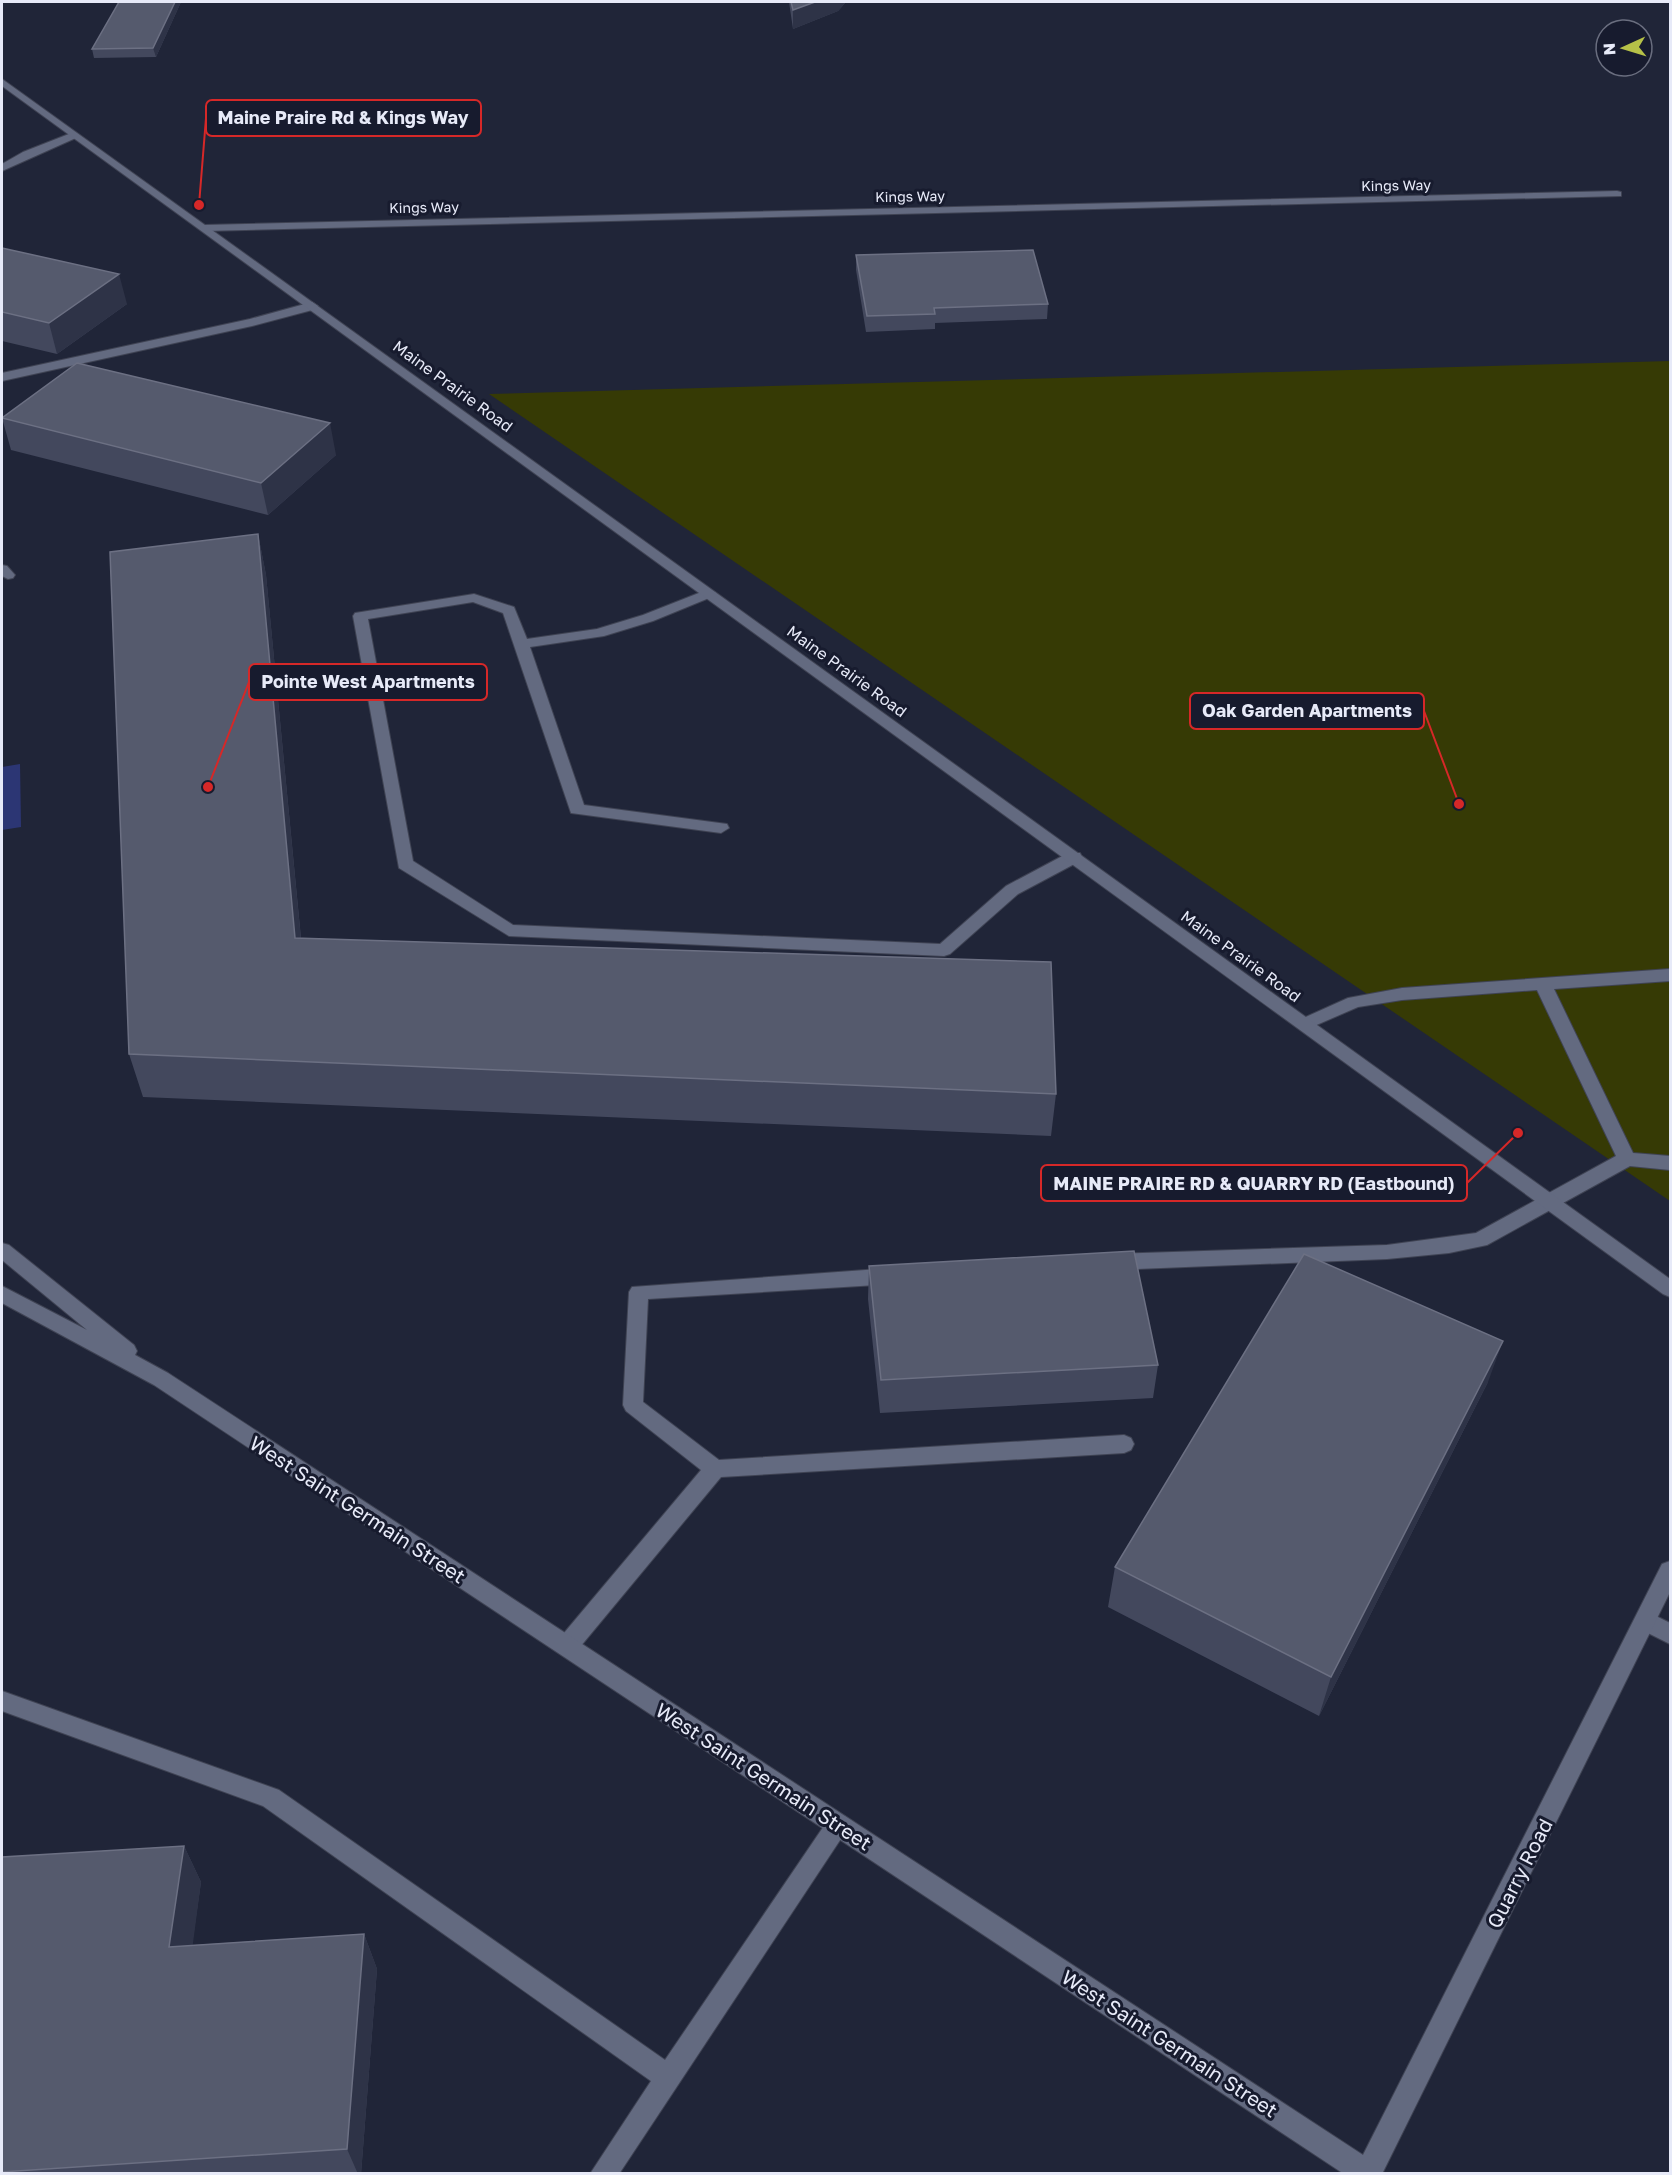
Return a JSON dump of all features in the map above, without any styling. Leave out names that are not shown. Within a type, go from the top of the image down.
[{"type":"street","name":"Maine Prairie Road","points":[[2,82],[1671,1289]]},
{"type":"street","points":[[2,168],[74,135]]},
{"type":"street","name":"Kings Way","points":[[204,228],[1617,194]]},
{"type":"street","points":[[2,377],[252,322],[312,306]]},
{"type":"street","points":[[522,644],[598,633],[648,618],[709,593]]},
{"type":"street","points":[[721,828],[577,809],[509,610],[474,598],[360,615],[405,864],[509,930],[944,950],[1012,890],[1074,857]]},
{"type":"street","points":[[1305,1024],[1354,1002],[1402,994],[1671,975]]},
{"type":"street","points":[[1543,984],[1627,1159]]},
{"type":"street","points":[[1091,1264],[1387,1252],[1449,1246],[1480,1240],[1551,1203],[1627,1159],[1671,1163]]},
{"type":"street","name":"West Saint Germain Street","points":[[2,1250],[161,1379]]},
{"type":"street","points":[[913,1275],[639,1292],[633,1405],[715,1469],[1124,1444]]},
{"type":"street","name":"West Saint Germain Street","points":[[2,1294],[161,1379],[1368,2174]]},
{"type":"street","points":[[567,1646],[715,1469]]},
{"type":"street","name":"Quarry Road","points":[[1368,2174],[1671,1571]]},
{"type":"street","points":[[1646,1621],[1671,1634]]},
{"type":"street","points":[[2,1701],[272,1798],[669,2078]]},
{"type":"street","points":[[603,2174],[838,1825]]},
{"type":"green space","points":[[1670,361],[1670,1201],[489,394]]},
{"type":"water","points":[[20,764],[21,827],[2,830],[2,767]]},
{"type":"building","points":[[119,2],[175,2],[153,48],[92,49]]},
{"type":"building","points":[[791,2],[815,2],[793,10]]},
{"type":"building","points":[[2,248],[119,274],[49,323],[2,312]]},
{"type":"building","points":[[1033,250],[1048,304],[934,308],[935,314],[867,316],[856,255]]},
{"type":"building","points":[[77,363],[330,423],[261,483],[2,418]]},
{"type":"building","points":[[258,534],[295,938],[1051,962],[1056,1094],[129,1054],[110,552]]},
{"type":"building","points":[[1134,1251],[1158,1365],[881,1380],[869,1266]]},
{"type":"building","points":[[1304,1254],[1503,1341],[1331,1677],[1115,1567]]},
{"type":"building","points":[[184,1846],[169,1947],[364,1934],[347,2149],[2,2172],[2,1857]]},
{"type":"place","name":"Maine Praire Rd & Kings Way","points":[[199,205]]},
{"type":"place","name":"Pointe West Apartments","points":[[208,787]]},
{"type":"place","name":"Oak Garden Apartments","points":[[1459,804]]},
{"type":"place","name":"MAINE PRAIRE RD & QUARRY RD (Eastbound)","points":[[1518,1133]]}]
